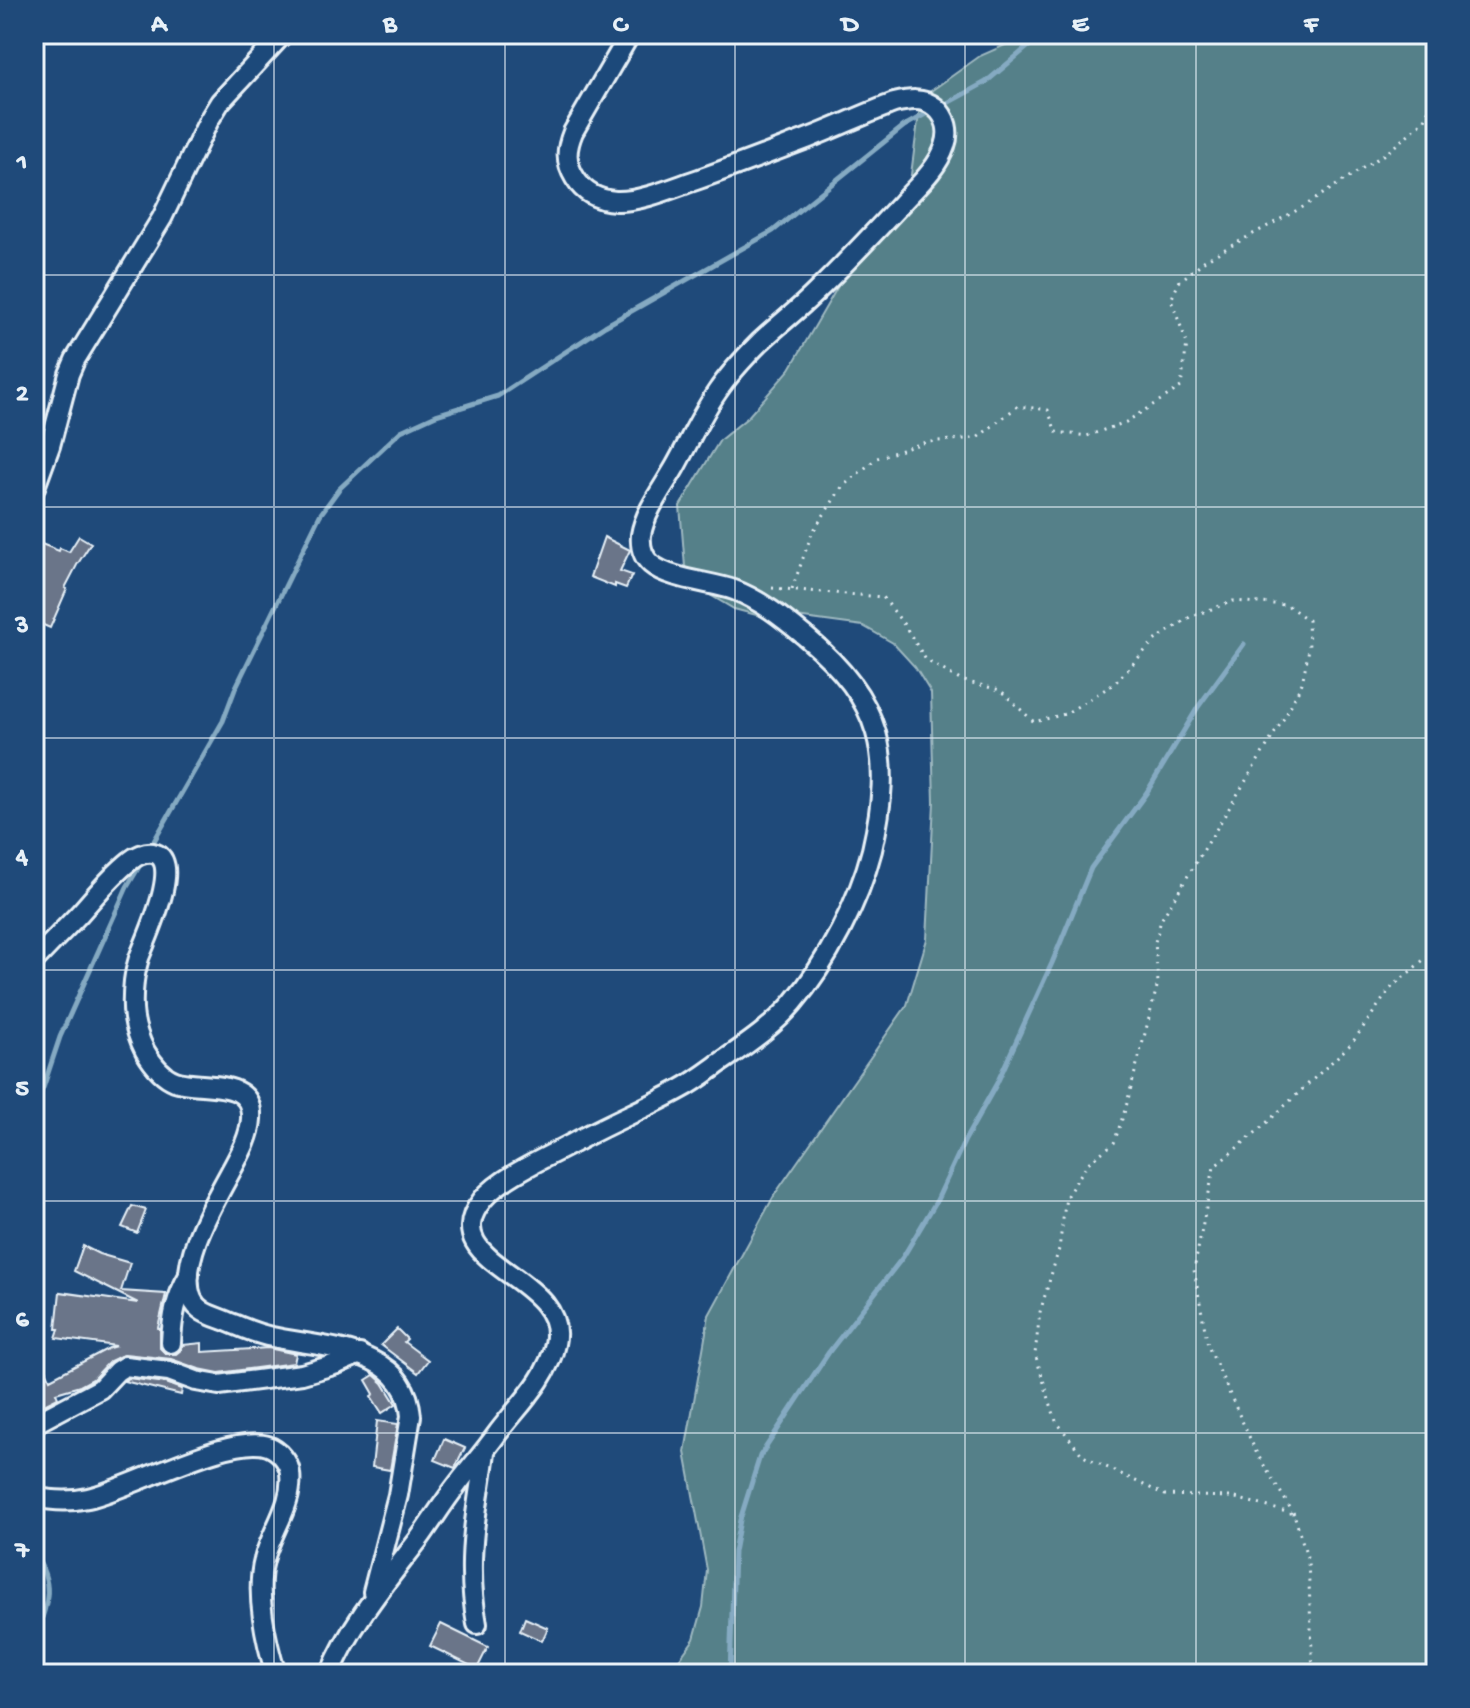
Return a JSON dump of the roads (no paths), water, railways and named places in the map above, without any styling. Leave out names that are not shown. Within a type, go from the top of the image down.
[{"type":"street","points":[[34,490],[75,360],[162,218],[220,102],[283,34]]},
{"type":"street","points":[[330,1674],[371,1601],[537,1384],[555,1343],[556,1331],[551,1310],[532,1289],[483,1254],[474,1241],[470,1229],[473,1215],[483,1199],[497,1185],[590,1133],[687,1086],[775,1022],[793,1003],[849,914],[862,883],[875,833],[881,788],[879,738],[869,712],[856,691],[813,643],[758,600],[736,590],[670,573],[650,564],[643,554],[641,536],[653,504],[717,392],[754,348],[813,296],[928,174],[945,148],[947,126],[934,105],[919,100],[894,103],[809,138],[673,187],[632,200],[615,201],[598,197],[581,188],[573,175],[567,158],[568,143],[630,34]]},
{"type":"street","points":[[34,961],[111,877],[132,859],[147,853],[160,856],[164,869],[160,902],[134,980],[134,1025],[148,1056],[166,1076],[175,1081],[235,1090],[244,1097],[251,1113],[249,1133],[242,1150],[199,1236],[189,1275],[174,1310],[171,1343]]},
{"type":"street","points":[[189,1275],[192,1299],[196,1307],[204,1312],[269,1337],[360,1354],[383,1366],[404,1389],[411,1416],[398,1495],[371,1601]]},
{"type":"street","points":[[34,1424],[100,1389],[125,1366],[169,1371],[219,1385],[302,1374],[360,1354]]},
{"type":"street","points":[[34,1497],[53,1501],[89,1498],[199,1457],[236,1447],[258,1444],[277,1451],[287,1462],[289,1493],[263,1562],[261,1586],[266,1642],[276,1674]]},
{"type":"street","points":[[477,1624],[471,1570],[485,1450]]},
{"type":"waterway","points":[[940,107],[986,82],[1043,34]]},
{"type":"waterway","points":[[150,848],[223,721],[235,689],[320,515],[339,489],[401,431],[436,415],[498,396],[605,326],[773,231],[904,126],[931,111]]},
{"type":"waterway","points":[[730,1674],[734,1552],[740,1520],[760,1456],[829,1352],[903,1257],[937,1200],[965,1140],[997,1083],[1091,868],[1147,792],[1198,707],[1244,644]]},
{"type":"waterway","points":[[34,1106],[60,1037],[127,887],[143,860]]},
{"type":"waterway","points":[[34,1554],[47,1587],[45,1607],[34,1640]]}]
